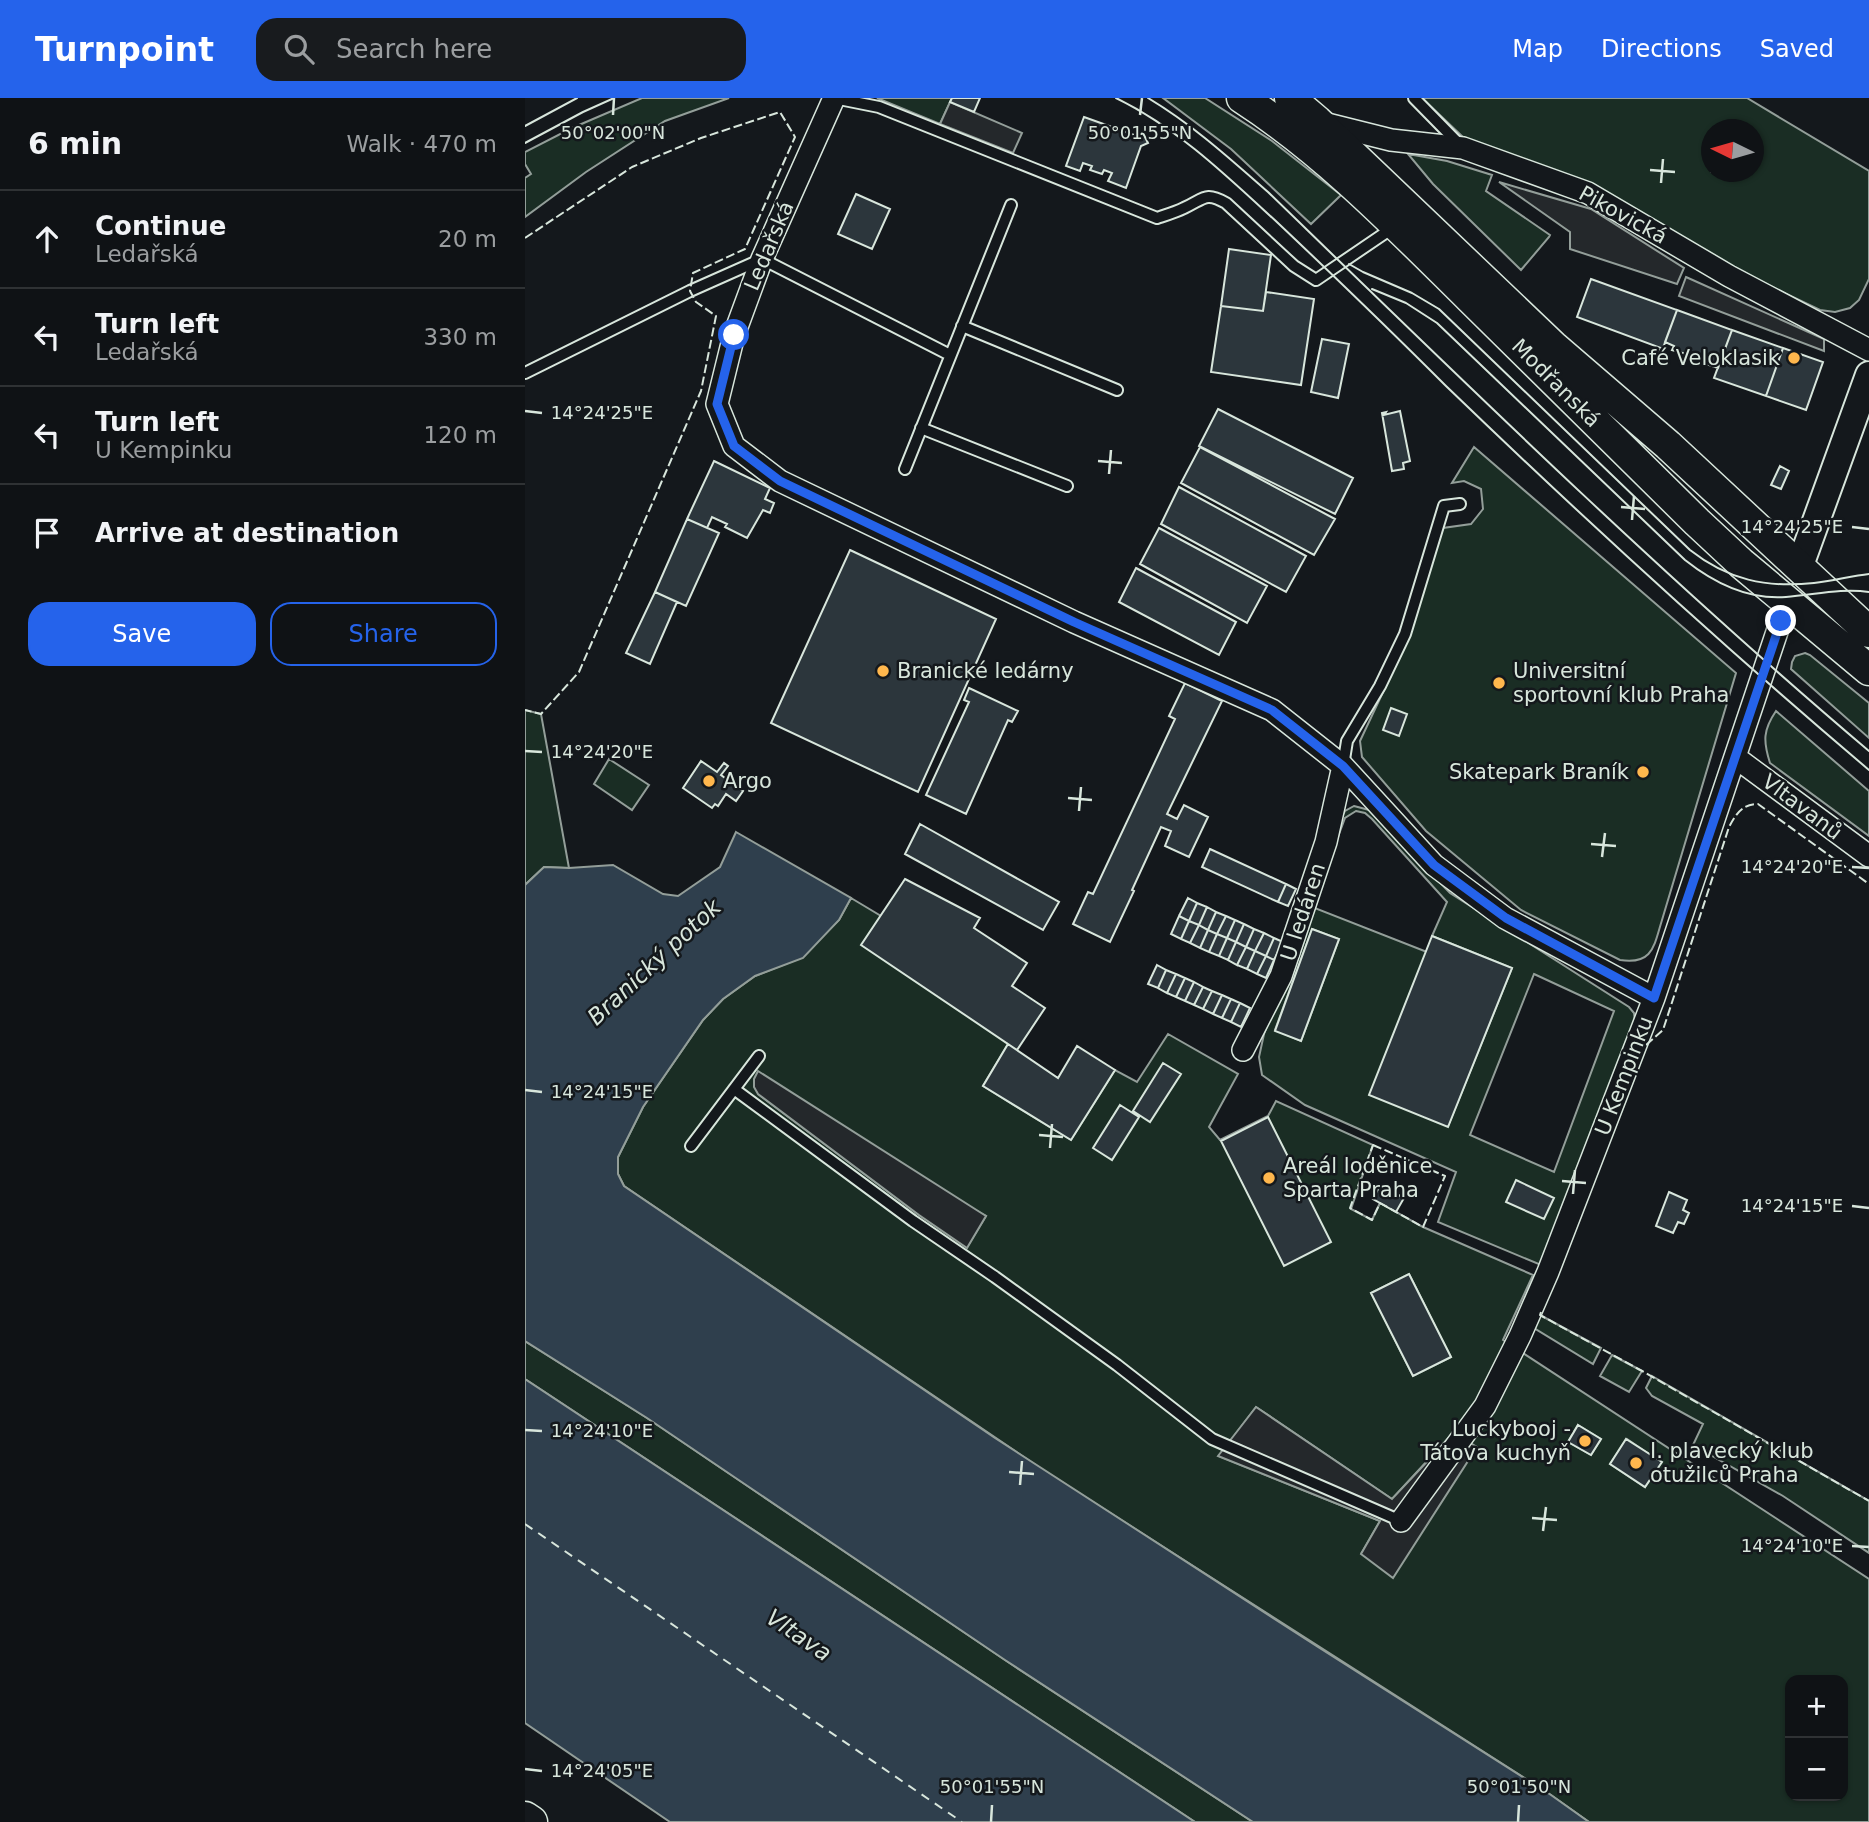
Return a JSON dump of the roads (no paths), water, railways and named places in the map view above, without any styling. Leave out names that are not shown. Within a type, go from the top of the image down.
[{"type":"main road","name":"Modřanská","points":[[1242,98],[1297,137],[1396,225],[1697,522],[1741,563],[1869,670]]},
{"type":"main road","name":"Modřanská","points":[[1290,98],[1553,346],[1668,445],[1869,632]]},
{"type":"main road","points":[[1787,602],[1799,568]]},
{"type":"main road","points":[[525,1818],[531,1822]]},
{"type":"street","name":"Ledařská","points":[[834,98],[762,258],[734,335],[717,404],[734,446],[780,481],[1074,622],[1272,710],[1343,766],[1434,865],[1506,918],[1654,998]]},
{"type":"street","name":"Pikovická","points":[[1317,121],[1391,140],[1463,148],[1588,193],[1729,276],[1869,350]]},
{"type":"street","points":[[1799,568],[1869,375]]},
{"type":"street","name":"U Kempinku","points":[[1401,1521],[1480,1413],[1520,1336],[1553,1259],[1654,998],[1787,602]]},
{"type":"street","name":"Vltavanů","points":[[1735,757],[1869,856]]},
{"type":"street","name":"U ledáren","points":[[1243,1051],[1281,976],[1326,842],[1343,766]]},
{"type":"lane","points":[[834,98],[879,107],[1157,218],[1184,208],[1204,196],[1214,196],[1226,203],[1294,266],[1316,280],[1396,225]]},
{"type":"lane","points":[[1414,98],[1463,148]]},
{"type":"lane","points":[[905,469],[1011,205]]},
{"type":"lane","points":[[525,373],[762,258],[950,355]]},
{"type":"lane","points":[[962,326],[1117,390]]},
{"type":"lane","points":[[921,428],[1067,486]]},
{"type":"lane","points":[[1343,766],[1347,741],[1380,686],[1405,634],[1444,506],[1460,504]]},
{"type":"lane","points":[[691,1146],[759,1056]]},
{"type":"lane","points":[[734,1089],[913,1221],[1117,1365],[1212,1439],[1401,1521]]},
{"type":"water","name":"Branický potok","points":[[736,832],[851,898],[839,920],[803,958],[755,976],[723,999],[703,1020],[643,1107],[618,1157],[618,1174],[624,1186],[995,1438],[1589,1822],[1253,1822],[1005,1660],[647,1418],[525,1341],[525,885],[544,867],[613,865],[663,894],[678,896],[720,867]]},
{"type":"water","name":"Vltava","points":[[525,1379],[1195,1822],[670,1822],[525,1723]]},
{"type":"tram line","points":[[525,126],[577,98]]},
{"type":"tram line","points":[[525,143],[614,98]]},
{"type":"tram line","points":[[1116,98],[1161,124],[1222,172],[1602,533],[1761,677],[1869,770]]},
{"type":"tram line","points":[[1148,98],[1195,130],[1268,192],[1489,406],[1714,616],[1869,751]]},
{"type":"tram line","points":[[1349,264],[1412,293],[1439,309],[1690,550],[1719,569],[1748,580],[1780,584],[1814,583],[1869,574]]},
{"type":"tram line","points":[[1372,289],[1406,303],[1437,323],[1685,560],[1708,576],[1732,588],[1758,596],[1786,597],[1838,591],[1869,592]]},
{"type":"place","name":"Café Veloklasik","points":[[1794,358]]},
{"type":"place","name":"Branické ledárny","points":[[883,671]]},
{"type":"place","name":"Universitní sportovní klub Praha","points":[[1499,683]]},
{"type":"place","name":"Skatepark Braník","points":[[1643,772]]},
{"type":"place","name":"Argo","points":[[709,781]]},
{"type":"place","name":"Areál loděnice Sparta Praha","points":[[1269,1178]]},
{"type":"place","name":"Luckybooj - Tátova kuchyň","points":[[1585,1441]]},
{"type":"place","name":"I. plavecký klub otužilců Praha","points":[[1636,1463]]}]
